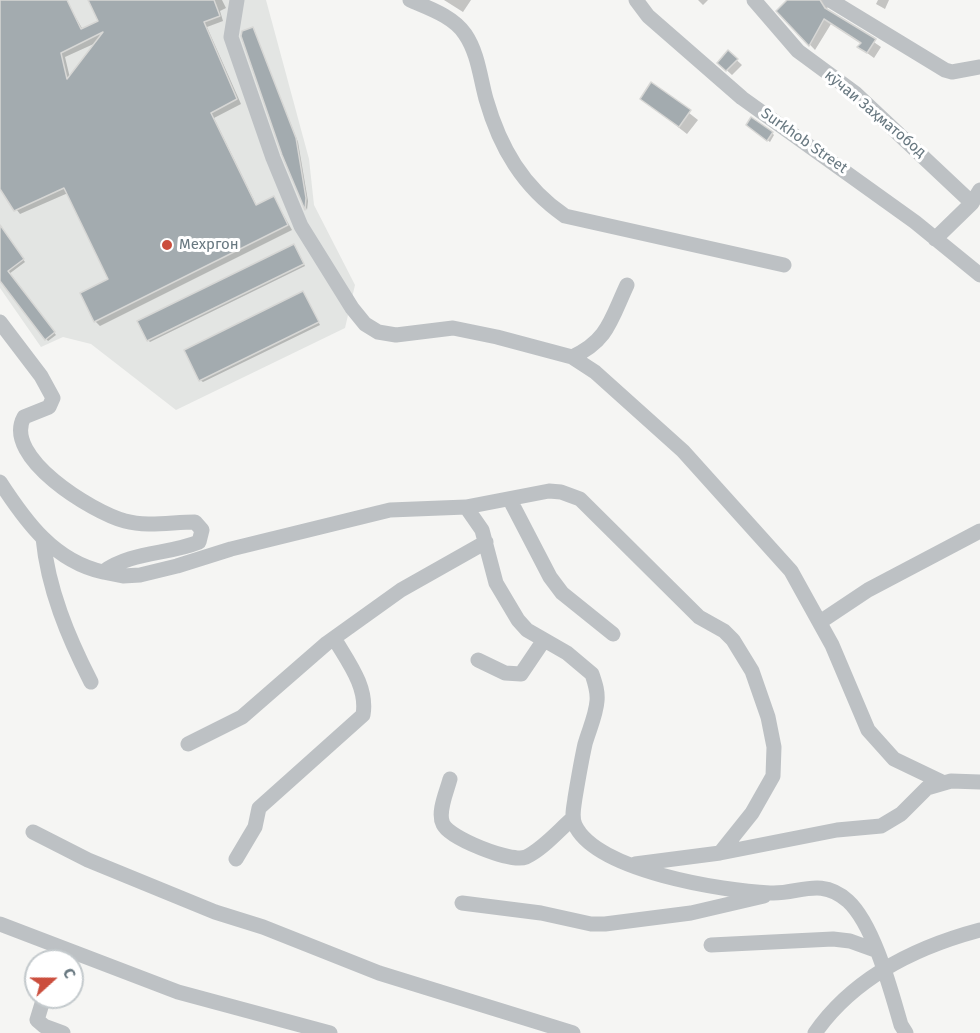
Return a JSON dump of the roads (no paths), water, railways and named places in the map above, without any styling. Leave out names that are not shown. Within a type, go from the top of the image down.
[{"type":"street","points":[[237,0],[231,37],[273,158],[301,226],[352,308],[365,324],[378,332],[396,335],[453,328],[572,357],[595,372],[683,451],[791,571],[820,622],[868,730],[894,759],[942,782]]},
{"type":"street","points":[[410,0],[453,22],[464,33],[476,54],[486,101],[508,156],[525,181],[547,203],[565,216],[784,265]]},
{"type":"street","name":"Surkhob Street","points":[[636,0],[648,16],[742,98],[824,154],[980,275]]},
{"type":"street","name":"кӯчаи Заҳматобод","points":[[754,0],[798,51],[855,93],[976,196]]},
{"type":"street","points":[[830,0],[945,70],[952,72],[980,67]]},
{"type":"street","points":[[935,239],[976,196]]},
{"type":"street","points":[[572,357],[589,349],[602,338],[627,285]]},
{"type":"street","points":[[0,322],[41,376],[53,398],[49,407],[24,417],[19,425],[20,436],[42,470],[70,494],[99,511],[126,522],[159,524],[195,522],[202,530],[199,542],[192,545],[134,556],[116,563],[103,572]]},
{"type":"street","points":[[0,482],[43,538],[74,563],[123,576],[140,575],[231,549],[390,510],[466,507],[549,491],[561,492],[580,500],[699,617],[724,631],[752,671],[768,717],[774,747],[773,776],[752,813],[720,853]]},
{"type":"street","points":[[510,500],[550,577],[562,593],[613,634]]},
{"type":"street","points":[[466,507],[482,530],[496,583],[505,600],[527,630],[586,667],[597,686],[597,700],[585,744],[573,818],[588,842],[607,855],[667,877],[709,888],[772,894]]},
{"type":"street","points":[[820,622],[868,590],[980,531]]},
{"type":"street","points":[[43,538],[48,573],[72,644],[91,682]]},
{"type":"street","points":[[188,744],[242,717],[334,638],[401,590],[486,542]]},
{"type":"street","points":[[237,859],[255,827],[259,808],[363,715],[366,702],[361,686],[334,638]]},
{"type":"street","points":[[478,660],[505,673],[521,674],[544,640]]},
{"type":"street","points":[[450,778],[441,817],[446,831],[466,842],[513,859],[527,856],[573,818]]},
{"type":"street","points":[[633,864],[720,853],[837,830],[881,825],[901,814],[927,788],[942,782],[980,782]]},
{"type":"street","points":[[33,832],[88,860],[215,912],[263,927],[379,973],[573,1033]]},
{"type":"street","points":[[462,903],[542,912],[591,924],[605,924],[720,908],[811,886],[846,900],[858,913],[883,968],[901,1025],[906,1033]]},
{"type":"street","points":[[0,924],[48,949]]},
{"type":"street","points":[[815,1033],[844,997],[883,968],[980,930]]},
{"type":"street","points":[[711,945],[833,939],[850,941],[875,951]]},
{"type":"street","points":[[84,962],[178,992],[330,1033]]},
{"type":"street","points":[[40,1009],[37,1020],[39,1024],[63,1033]]},
{"type":"place","name":"Мехргон","points":[[167,245]]}]
